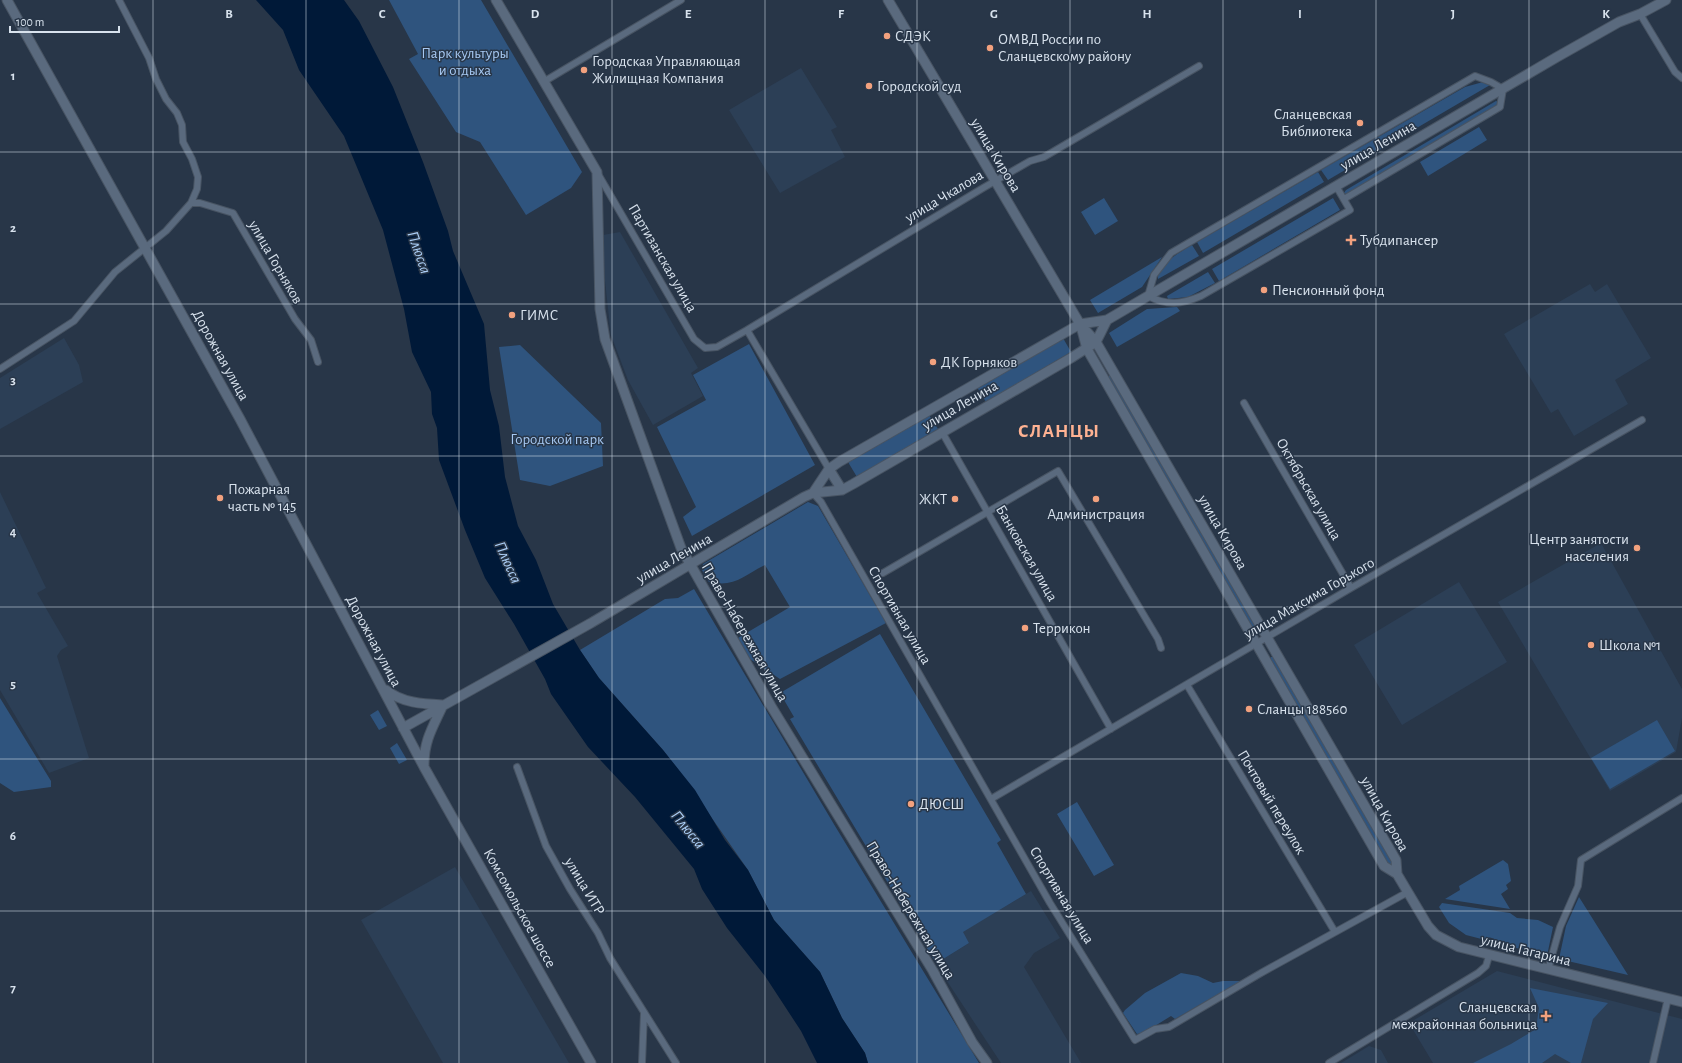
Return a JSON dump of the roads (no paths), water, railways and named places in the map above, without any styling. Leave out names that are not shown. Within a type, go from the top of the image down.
[{"type":"main road","name":"Дорожная улица","points":[[7,0],[240,419],[424,767]]},
{"type":"main road","name":"Партизанская улица","points":[[496,0],[545,81],[597,172]]},
{"type":"main road","name":"улица Кирова","points":[[888,0],[1080,324],[1096,342],[1268,637],[1396,860],[1397,874]]},
{"type":"main road","name":"улица Ленина","points":[[813,493],[829,468],[1080,324],[1107,320],[1619,22],[1640,14],[1666,0]]},
{"type":"main road","name":"Право-Набережная улица","points":[[597,172],[600,309],[605,339],[680,548],[771,706],[929,964],[972,1042],[986,1063]]},
{"type":"main road","name":"улица Ленина","points":[[443,705],[591,623],[813,493],[842,490],[1086,349],[1096,342],[1107,320]]},
{"type":"main road","name":"улица Кирова","points":[[1080,324],[1086,349],[1256,644],[1384,866],[1397,874]]},
{"type":"main road","points":[[829,468],[842,490]]},
{"type":"main road","points":[[383,688],[392,696],[403,700],[443,705]]},
{"type":"main road","points":[[403,728],[443,705]]},
{"type":"main road","points":[[424,767],[425,744],[428,734],[443,705]]},
{"type":"main road","name":"Комсомольское шоссе","points":[[424,767],[591,1063]]},
{"type":"main road","name":"улица Гагарина","points":[[1397,874],[1428,926],[1436,935],[1458,947],[1489,956],[1682,1002]]},
{"type":"street","points":[[0,369],[74,321],[115,272],[145,246],[166,231],[191,203],[197,189],[198,177],[192,158],[183,142],[182,125],[177,113],[166,99],[159,86],[149,58],[119,0]]},
{"type":"street","points":[[545,81],[681,0]]},
{"type":"street","points":[[1640,14],[1675,72],[1682,78]]},
{"type":"street","name":"улица Чкалова","points":[[747,330],[995,181],[1030,161],[1044,157],[1199,66]]},
{"type":"street","points":[[1336,186],[1344,200],[1350,210],[1201,296],[1187,301],[1160,303],[1148,296],[1154,275],[1171,253],[1310,171],[1475,76],[1491,82],[1503,89],[1500,107],[1344,200]]},
{"type":"street","name":"Партизанская улица","points":[[597,172],[694,339],[705,348],[717,347],[747,330]]},
{"type":"street","name":"улица Горняков","points":[[191,203],[200,203],[233,213],[295,319],[311,340],[318,362]]},
{"type":"street","points":[[747,330],[829,468]]},
{"type":"street","name":"Октябрьская улица","points":[[1244,402],[1351,588]]},
{"type":"street","name":"улица Максима Горького","points":[[991,799],[1351,588],[1642,420]]},
{"type":"street","name":"Банковская улица","points":[[942,432],[1111,729]]},
{"type":"street","points":[[883,573],[1058,471],[1158,639],[1161,648]]},
{"type":"street","name":"Спортивная улица","points":[[813,493],[821,502],[1050,903],[1135,1040],[1155,1029],[1169,1027],[1408,892]]},
{"type":"street","name":"Почтовый переулок","points":[[1187,685],[1335,932]]},
{"type":"street","name":"улица ИТР","points":[[517,767],[546,846],[570,889],[598,933],[610,958],[671,1052],[676,1063]]},
{"type":"street","points":[[1548,970],[1560,927],[1578,886],[1580,860],[1682,798]]},
{"type":"street","points":[[1328,1063],[1478,973],[1486,966],[1489,956]]},
{"type":"street","points":[[1653,1063],[1668,998]]},
{"type":"street","points":[[642,1063],[644,1012]]},
{"type":"water","name":"Плюсса","points":[[256,0],[344,0],[359,21],[393,87],[423,162],[448,231],[453,251],[484,324],[490,390],[499,426],[505,477],[518,526],[536,560],[553,604],[580,650],[599,678],[663,750],[695,790],[725,840],[748,870],[774,920],[820,972],[842,1018],[865,1053],[868,1063],[817,1063],[801,1031],[765,976],[727,928],[702,889],[694,869],[635,797],[588,747],[551,694],[545,679],[514,624],[485,578],[465,530],[439,460],[437,428],[432,414],[431,392],[412,352],[404,309],[383,230],[344,136],[299,70],[283,30]]},
{"type":"place","name":"СДЭК","points":[[887,36]]},
{"type":"place","name":"ОМВД России по Сланцевскому району","points":[[990,48]]},
{"type":"place","name":"Городская Управляющая Жилищная Компания","points":[[584,70]]},
{"type":"place","name":"Городской суд","points":[[869,86]]},
{"type":"place","name":"Сланцевская Библиотека","points":[[1360,123]]},
{"type":"place","name":"Тубдипансер","points":[[1351,240]]},
{"type":"place","name":"Пенсионный фонд","points":[[1264,290]]},
{"type":"place","name":"ГИМС","points":[[512,315]]},
{"type":"place","name":"ДК Горняков","points":[[933,362]]},
{"type":"place","name":"Пожарная часть № 145","points":[[220,498]]},
{"type":"place","name":"ЖКТ","points":[[955,499]]},
{"type":"place","name":"Администрация","points":[[1096,499]]},
{"type":"place","name":"Центр занятости населения","points":[[1637,548]]},
{"type":"place","name":"Террикон","points":[[1025,628]]},
{"type":"place","name":"Школа №1","points":[[1591,645]]},
{"type":"place","name":"Сланцы 188560","points":[[1249,709]]},
{"type":"place","name":"ДЮСШ","points":[[911,804]]},
{"type":"place","name":"Сланцевская межрайонная больница","points":[[1546,1016]]},
{"type":"district","name":"СЛАНЦЫ","points":[[1059,430]]},
{"type":"park label","name":"Парк культуры и отдыха","points":[[465,62]]},
{"type":"park label","name":"Городской парк","points":[[557,439]]}]
